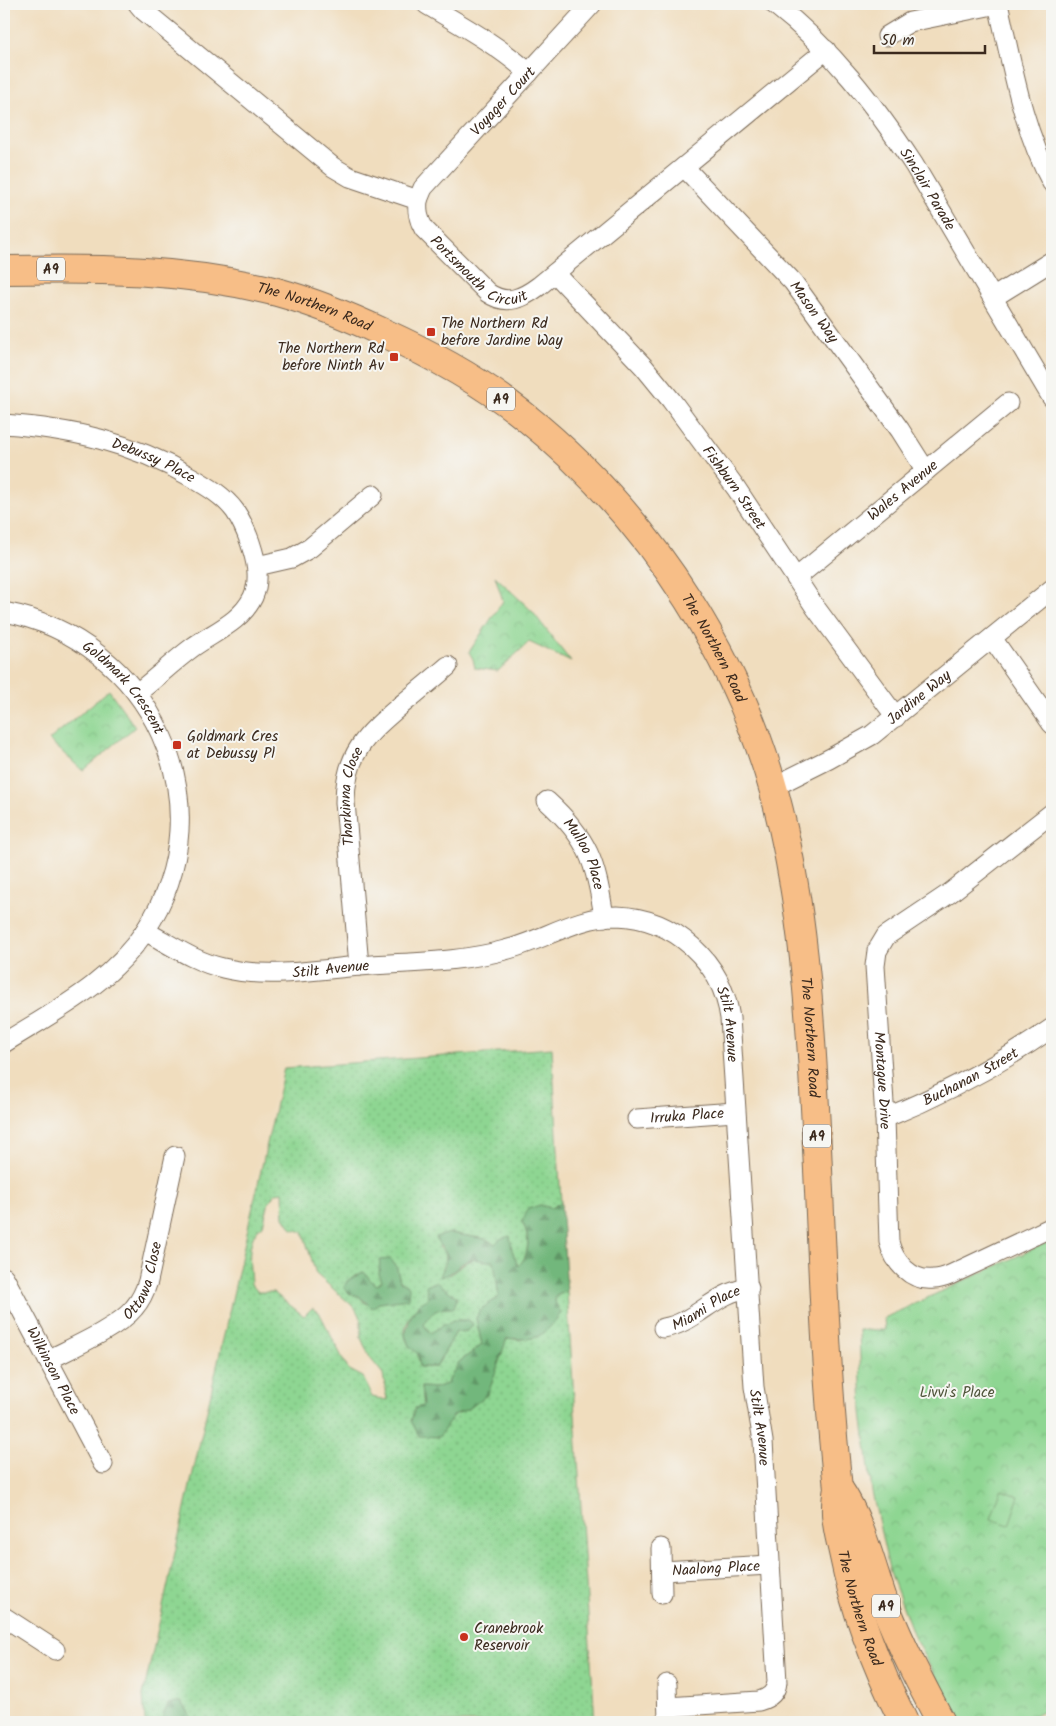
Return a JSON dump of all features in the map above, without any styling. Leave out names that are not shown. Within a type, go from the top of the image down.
[{"type":"highway","name":"The Northern Road","points":[[4,270],[136,270],[244,285],[272,291],[330,310],[363,323],[435,358],[479,384],[520,413],[575,461],[622,510],[664,566],[701,621],[720,655],[749,719],[773,787],[792,880],[809,1010],[829,1371],[838,1488],[836,1507],[838,1529],[858,1614],[904,1722]]},
{"type":"highway","name":"The Northern Road","points":[[838,1488],[848,1502],[857,1523],[891,1621],[941,1722]]},
{"type":"street","points":[[138,4],[144,11],[333,167],[350,177],[418,200]]},
{"type":"street","points":[[426,4],[489,42],[529,73]]},
{"type":"street","name":"Voyager Court","points":[[418,200],[423,188],[592,4]]},
{"type":"street","name":"Sinclair Parade","points":[[774,4],[826,50],[870,101],[895,136],[914,164],[994,297],[1052,398]]},
{"type":"street","points":[[887,36],[910,22],[998,4],[1024,118],[1052,183]]},
{"type":"street","name":"Portsmouth Circuit","points":[[418,200],[419,220],[424,229],[485,290],[495,298],[511,300],[520,298],[539,286],[826,50]]},
{"type":"street","name":"Mason Way","points":[[684,166],[793,282],[874,393],[926,471]]},
{"type":"street","points":[[994,297],[1052,261]]},
{"type":"street","name":"Fishburn Street","points":[[555,273],[644,367],[671,400],[736,488],[821,614],[896,717]]},
{"type":"street","name":"Wales Avenue","points":[[796,578],[1008,403]]},
{"type":"street","name":"Debussy Place","points":[[4,424],[67,431],[115,443],[162,461],[216,492],[234,510],[244,527],[257,566],[256,588],[244,611],[222,629],[189,650],[137,693]]},
{"type":"street","points":[[257,566],[292,558],[310,548],[373,495]]},
{"type":"street","name":"Jardine Way","points":[[773,787],[872,735],[1052,589]]},
{"type":"street","name":"Goldmark Crescent","points":[[4,612],[37,620],[78,639],[111,664],[137,693],[158,727],[168,752],[176,781],[178,804],[177,845],[170,878],[160,904],[145,931],[127,955],[102,979],[84,993],[4,1043]]},
{"type":"street","points":[[992,638],[1052,724]]},
{"type":"street","name":"Tharkinna Close","points":[[358,966],[345,802],[349,768],[359,746],[372,731],[448,666]]},
{"type":"street","name":"Mulloo Place","points":[[547,801],[577,831],[587,849],[599,883],[604,917]]},
{"type":"street","name":"Montague Drive","points":[[1052,813],[950,894],[894,929],[880,943],[875,958],[885,1118],[889,1242],[898,1262],[914,1276],[934,1280],[950,1275],[1052,1227]]},
{"type":"street","name":"Stilt Avenue","points":[[145,931],[201,961],[231,970],[268,974],[480,956],[523,945],[575,924],[616,916],[641,920],[671,931],[691,945],[711,967],[722,987],[729,1008],[749,1288],[754,1387],[763,1441],[770,1565],[784,1685],[776,1689],[764,1700],[668,1715],[667,1684]]},
{"type":"street","name":"Buchanan Street","points":[[885,1118],[916,1106],[986,1071],[1052,1028]]},
{"type":"street","name":"Irruka Place","points":[[637,1119],[735,1112]]},
{"type":"street","name":"Ottawa Close","points":[[48,1360],[116,1324],[130,1313],[140,1300],[148,1281],[175,1156]]},
{"type":"street","name":"Wilkinson Place","points":[[4,1276],[104,1464]]},
{"type":"street","name":"Miami Place","points":[[663,1328],[672,1327],[688,1320],[729,1292],[749,1288]]},
{"type":"street","name":"Naalong Place","points":[[661,1548],[662,1594]]},
{"type":"street","name":"Naalong Place","points":[[662,1571],[770,1565]]},
{"type":"street","points":[[4,1617],[55,1650]]},
{"type":"green space","points":[[495,576],[532,611],[571,662],[529,642],[498,671],[475,668],[469,652],[503,601]]},
{"type":"green space","points":[[109,690],[135,727],[83,771],[49,740]]},
{"type":"green space","points":[[552,1048],[561,1202],[551,1208],[540,1205],[522,1222],[525,1227],[528,1245],[525,1257],[518,1267],[512,1250],[500,1239],[495,1244],[485,1239],[450,1233],[439,1247],[446,1256],[442,1268],[450,1275],[463,1264],[474,1259],[494,1261],[499,1297],[481,1309],[476,1318],[482,1345],[459,1362],[447,1384],[435,1388],[421,1387],[423,1406],[446,1425],[454,1415],[470,1408],[507,1338],[521,1340],[555,1302],[556,1296],[567,1291],[595,1722],[194,1722],[180,1701],[162,1719],[163,1722],[145,1722],[143,1695],[284,1068]],"holes":[[[283,1192],[284,1217],[292,1229],[303,1232],[316,1274],[355,1308],[361,1319],[361,1338],[370,1358],[383,1374],[387,1400],[372,1397],[363,1377],[348,1369],[319,1312],[312,1308],[304,1316],[273,1292],[258,1292],[251,1284],[251,1244],[257,1230],[263,1225],[269,1202],[276,1193]],[[397,1269],[400,1281],[391,1301],[365,1303],[359,1296],[350,1294],[347,1281],[363,1272],[369,1281],[377,1285]],[[428,1298],[440,1308],[430,1314],[424,1325],[431,1333],[436,1331],[467,1331],[456,1332],[436,1367],[420,1367],[418,1354],[405,1337],[405,1329],[409,1318]]]},
{"type":"green space","points":[[561,1202],[567,1291],[556,1296],[555,1302],[561,1313],[544,1333],[538,1336],[526,1339],[507,1338],[488,1394],[470,1408],[454,1415],[439,1437],[419,1436],[411,1421],[415,1408],[423,1406],[421,1387],[435,1388],[447,1384],[459,1362],[482,1345],[476,1318],[481,1309],[499,1297],[494,1261],[469,1260],[450,1274],[440,1277],[446,1261],[446,1255],[436,1237],[450,1233],[485,1239],[495,1244],[500,1239],[510,1236],[512,1250],[518,1266],[527,1251],[527,1233],[522,1222],[528,1209],[540,1205],[551,1208]]},
{"type":"green space","name":"Livvi's Place","points":[[1052,1240],[1052,1706],[1021,1722],[960,1722],[915,1639],[889,1569],[872,1492],[862,1412],[859,1330],[885,1330],[884,1318]]},
{"type":"green space","points":[[391,1259],[397,1269],[400,1281],[409,1287],[408,1299],[379,1303],[372,1308],[359,1296],[350,1294],[344,1288],[347,1281],[363,1272],[377,1285],[382,1281],[379,1274],[380,1260]]},
{"type":"green space","points":[[436,1282],[457,1297],[454,1308],[440,1309],[430,1316],[424,1325],[430,1333],[453,1320],[469,1320],[473,1325],[467,1331],[456,1332],[436,1367],[420,1367],[418,1354],[409,1346],[405,1335],[410,1318],[418,1305],[428,1298],[426,1286]]},
{"type":"green space","points":[[1001,1490],[1019,1496],[1009,1525],[991,1519]]},
{"type":"green space","points":[[180,1701],[194,1722],[163,1722],[162,1719],[168,1704]]},
{"type":"place","name":"The Northern Rd before Jardine Way","points":[[431,332]]},
{"type":"place","name":"The Northern Rd before Ninth Av","points":[[394,357]]},
{"type":"place","name":"Goldmark Cres at Debussy Pl","points":[[177,745]]},
{"type":"place","name":"Cranebrook Reservoir","points":[[464,1637]]}]
